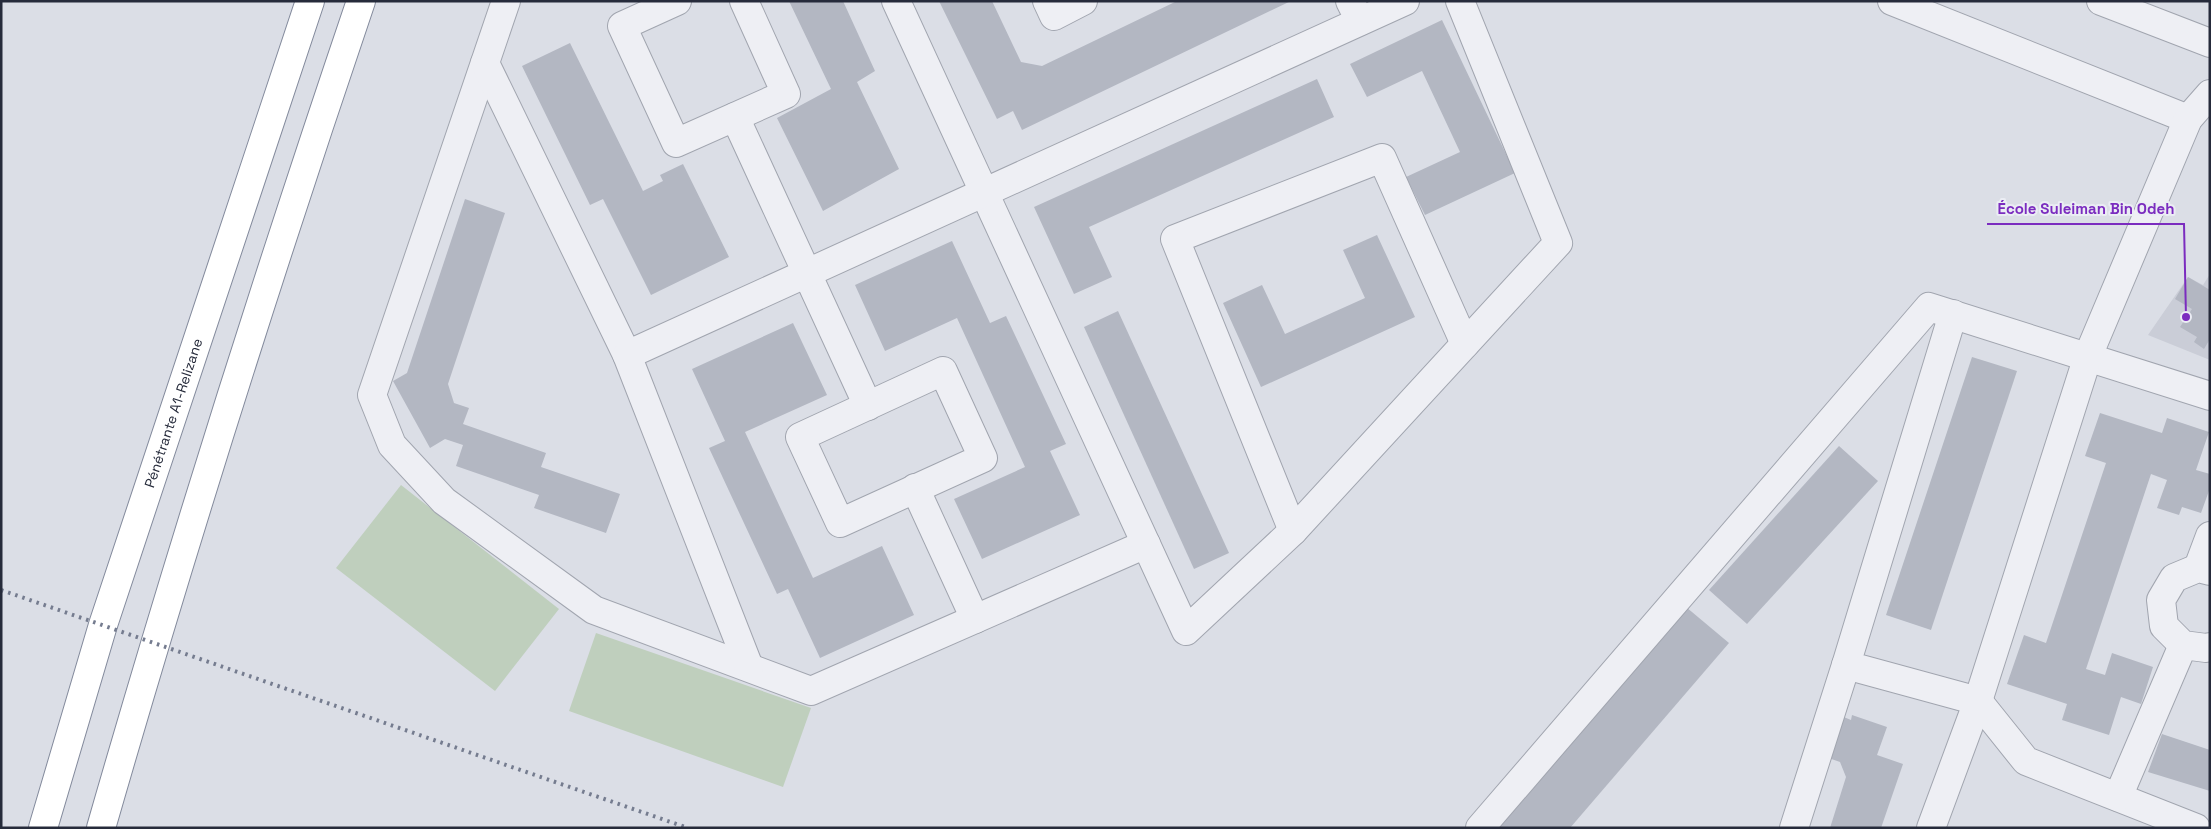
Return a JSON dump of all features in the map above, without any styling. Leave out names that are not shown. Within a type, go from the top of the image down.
[{"type":"highway","name":"Pénétrante A1-Relizane","points":[[43,828],[103,625],[310,1]]},
{"type":"highway","points":[[101,828],[157,634],[272,264],[361,1]]},
{"type":"street","points":[[506,1],[372,395],[392,445],[444,501],[594,610],[811,691],[1146,544]]},
{"type":"street","points":[[677,1],[622,26],[676,143],[786,94],[744,1]]},
{"type":"street","points":[[896,1],[1186,631],[1293,531],[1558,243],[1460,1]]},
{"type":"street","points":[[1047,1],[1054,16],[1083,1]]},
{"type":"street","points":[[627,355],[984,193],[1355,11],[1404,1]]},
{"type":"street","points":[[1892,1],[2188,119]]},
{"type":"street","points":[[2101,1],[2210,43]]},
{"type":"street","points":[[485,63],[627,355],[749,667]]},
{"type":"street","points":[[1930,828],[1978,701],[2088,356],[2188,119],[2210,94]]},
{"type":"street","points":[[735,117],[868,406]]},
{"type":"street","points":[[1293,531],[1175,240],[1382,158],[1465,344]]},
{"type":"street","points":[[1480,828],[1929,307],[2210,396]]},
{"type":"street","points":[[1794,828],[1846,665],[1953,314]]},
{"type":"street","points":[[944,372],[983,458],[840,522],[800,437],[868,406],[944,372]]},
{"type":"street","points":[[915,488],[975,619]]},
{"type":"street","points":[[2210,536],[2204,570],[2174,578],[2161,600],[2164,626],[2183,645],[2210,647]]},
{"type":"street","points":[[2118,797],[2183,645]]},
{"type":"street","points":[[1846,665],[1978,701],[2026,761],[2196,828]]},
{"type":"shaded area","points":[[2210,274],[2210,360],[2148,335],[2188,277],[2203,285]]},
{"type":"green space","points":[[401,485],[559,609],[495,691],[336,568]]},
{"type":"green space","points":[[596,633],[811,708],[783,787],[569,711]]},
{"type":"building","points":[[789,1],[843,1],[875,71],[857,82],[899,169],[823,211],[777,118],[831,89]]},
{"type":"building","points":[[939,1],[992,1],[1021,62],[1042,66],[1177,1],[1291,1],[1022,130],[1013,111],[997,119]]},
{"type":"building","points":[[1442,20],[1515,173],[1425,215],[1406,177],[1460,152],[1422,71],[1367,97],[1350,64]]},
{"type":"building","points":[[570,43],[643,191],[663,181],[660,175],[683,164],[729,257],[651,295],[603,199],[590,205],[522,66]]},
{"type":"building","points":[[1317,79],[1334,117],[1089,227],[1112,277],[1074,294],[1034,207]]},
{"type":"building","points":[[465,199],[505,213],[448,384],[454,403],[469,408],[463,424],[546,453],[541,467],[620,494],[606,533],[534,508],[539,495],[456,466],[463,445],[445,439],[430,448],[393,381],[407,373]]},
{"type":"building","points":[[1377,235],[1415,317],[1261,387],[1223,303],[1262,285],[1285,334],[1365,298],[1343,250]]},
{"type":"building","points":[[952,241],[990,323],[1006,316],[1066,444],[1050,451],[1080,515],[982,559],[954,499],[1025,467],[957,318],[885,351],[855,285]]},
{"type":"building","points":[[2188,277],[2210,290],[2210,339],[2204,349],[2194,342],[2197,337],[2180,327],[2192,309],[2175,299]]},
{"type":"building","points":[[1118,311],[1229,553],[1194,569],[1084,327]]},
{"type":"building","points":[[793,323],[827,395],[745,432],[813,578],[882,546],[914,615],[820,658],[788,589],[777,594],[709,448],[725,441],[692,369]]},
{"type":"building","points":[[1972,357],[2017,371],[1931,630],[1886,615]]},
{"type":"building","points":[[2100,413],[2162,433],[2167,418],[2209,432],[2196,470],[2210,474],[2210,488],[2201,513],[2182,507],[2179,515],[2157,508],[2167,480],[2151,474],[2086,669],[2105,675],[2112,653],[2153,667],[2141,704],[2121,697],[2109,735],[2062,720],[2067,704],[2007,684],[2024,635],[2046,643],[2106,463],[2085,456]]},
{"type":"building","points":[[1839,446],[1878,481],[1747,624],[1709,590]]},
{"type":"building","points":[[1686,607],[1729,643],[1570,828],[1495,828]]},
{"type":"building","points":[[1834,713],[1851,720],[1852,715],[1887,727],[1877,755],[1903,764],[1881,828],[1830,828],[1846,777],[1840,762],[1820,755]]},
{"type":"building","points":[[2162,734],[2210,750],[2210,791],[2148,772]]},
{"type":"railway","points":[[1,590],[688,828]]},
{"type":"place","name":"École Suleiman Bin Odeh","points":[[2186,317]]}]
